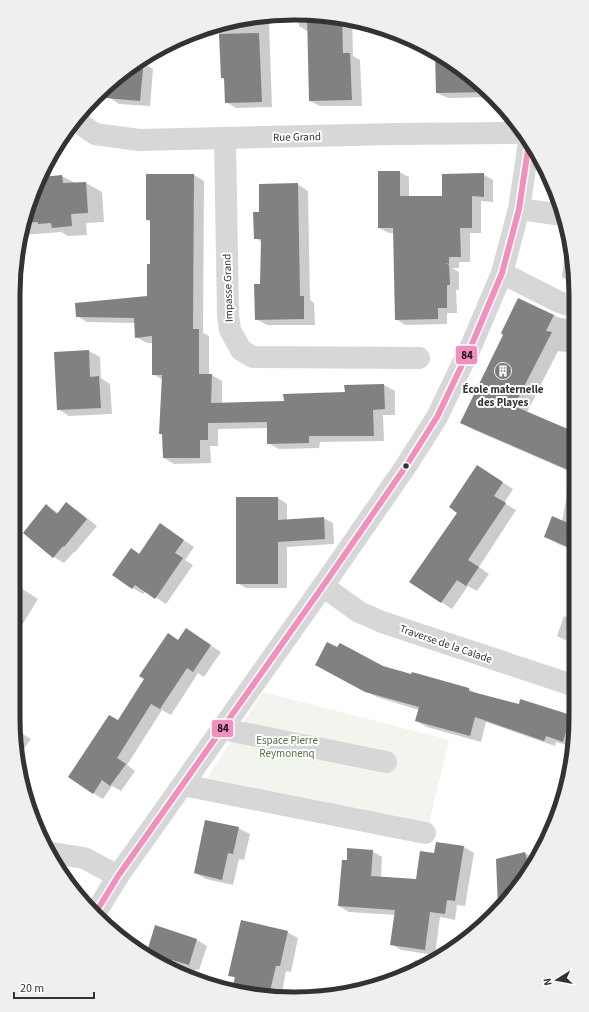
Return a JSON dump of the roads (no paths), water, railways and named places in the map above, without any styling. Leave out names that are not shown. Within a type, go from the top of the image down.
[{"type":"street","name":"Rue Grand","points":[[80,123],[96,134],[139,140],[395,134],[516,133]]},
{"type":"street","name":"Impasse Grand","points":[[225,138],[228,315],[230,330],[241,350],[253,357],[419,358]]},
{"type":"street","points":[[98,909],[118,876],[406,466],[437,417],[472,344],[502,272],[519,209],[528,150]]},
{"type":"street","points":[[519,209],[557,214]]},
{"type":"street","points":[[502,272],[558,302],[569,305]]},
{"type":"street","name":"Traverse de la Calade","points":[[323,586],[359,612],[382,622],[569,684]]},
{"type":"street","points":[[222,730],[386,762]]},
{"type":"street","points":[[183,785],[425,834]]},
{"type":"street","points":[[56,854],[84,858],[118,876]]},
{"type":"place","name":"École maternelle des Playes","points":[[503,371]]},
{"type":"park label","name":"Espace Pierre Reymonenq","points":[[287,746]]}]
